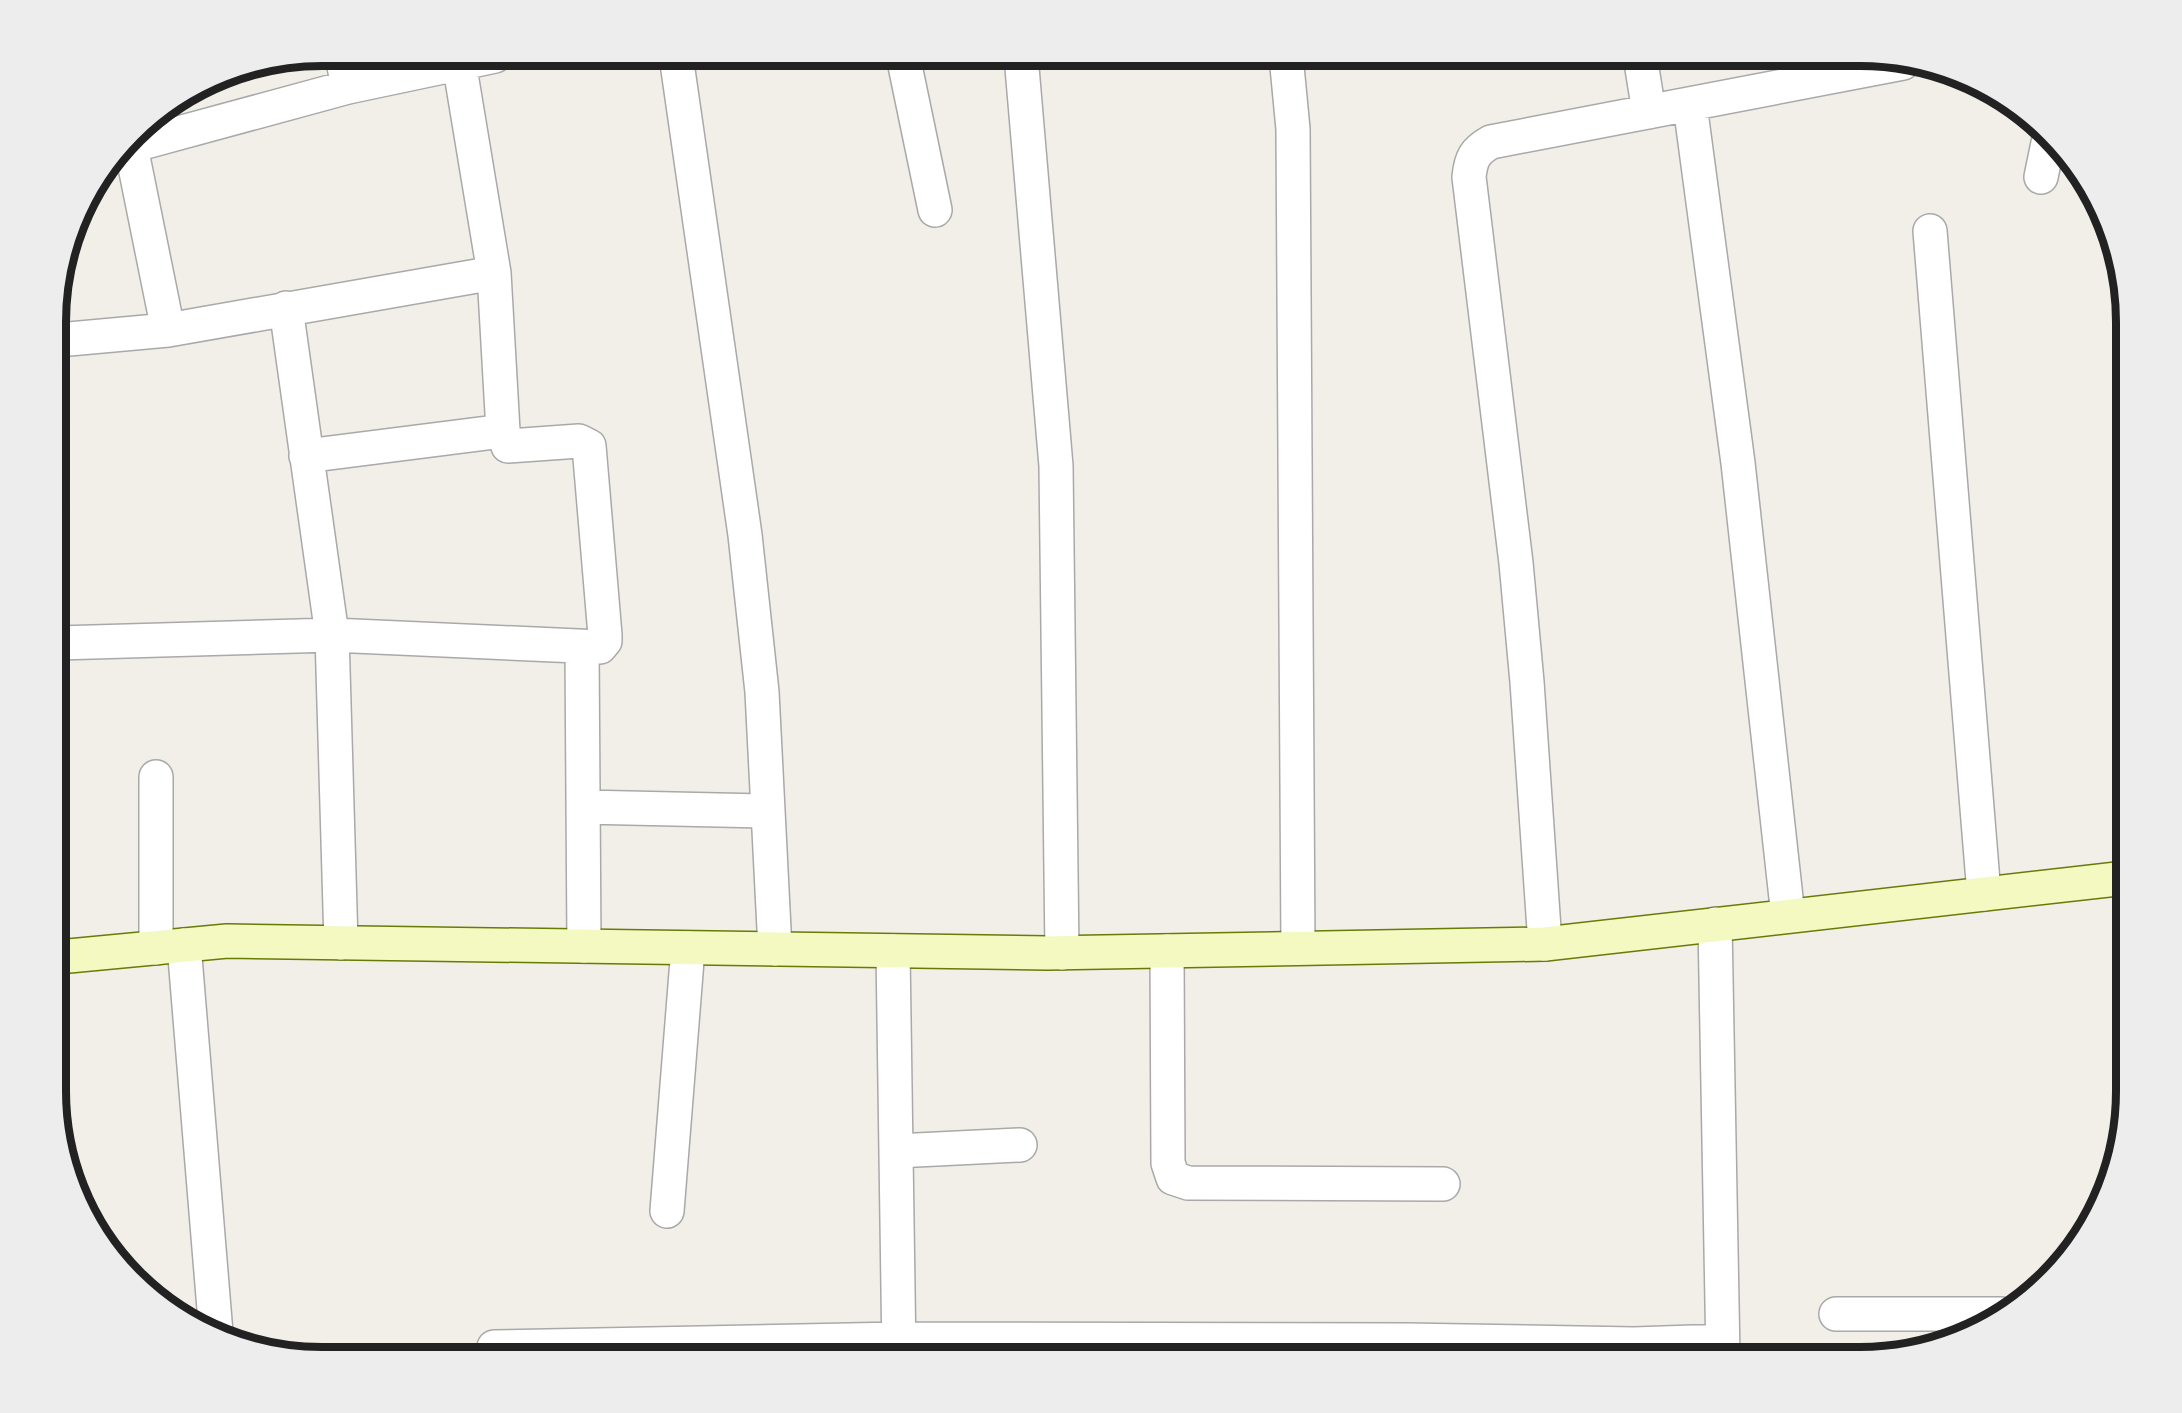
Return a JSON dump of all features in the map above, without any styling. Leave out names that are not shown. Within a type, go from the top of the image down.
[{"type":"street","points":[[142,140],[345,71],[392,66]]},
{"type":"street","points":[[66,643],[332,635],[582,648],[600,647],[605,641],[589,446],[579,441],[508,446],[503,431],[494,273],[460,66]]},
{"type":"street","points":[[677,66],[746,535],[762,692],[774,949]]},
{"type":"street","points":[[905,66],[935,210]]},
{"type":"street","points":[[1023,66],[1056,466],[1062,952]]},
{"type":"street","points":[[1287,66],[1293,129],[1298,948]]},
{"type":"street","points":[[1642,66],[1649,112]]},
{"type":"street","points":[[1545,944],[1524,646],[1469,177],[1470,163],[1476,150],[1491,142],[1881,67]]},
{"type":"street","points":[[1690,105],[1738,464],[1788,916]]},
{"type":"street","points":[[2041,177],[2047,148]]},
{"type":"street","points":[[132,150],[168,330]]},
{"type":"street","points":[[1930,231],[1984,894]]},
{"type":"street","points":[[66,339],[168,330],[494,273]]},
{"type":"street","points":[[286,309],[332,635],[341,943]]},
{"type":"street","points":[[306,456],[503,431]]},
{"type":"street","points":[[582,648],[584,946]]},
{"type":"street","points":[[156,777],[170,946],[215,1323]]},
{"type":"street","points":[[583,807],[768,811]]},
{"type":"street","points":[[66,956],[227,941],[1062,952],[1545,944],[2116,879]]},
{"type":"street","points":[[1715,924],[1722,1347]]},
{"type":"street","points":[[667,1211],[688,948]]},
{"type":"street","points":[[893,951],[899,1347]]},
{"type":"street","points":[[1167,951],[1168,1163],[1173,1178],[1188,1183],[1443,1184]]},
{"type":"street","points":[[896,1151],[1020,1144]]},
{"type":"street","points":[[1836,1314],[1986,1314]]},
{"type":"street","points":[[962,1347],[1406,1340],[1498,1347]]}]
